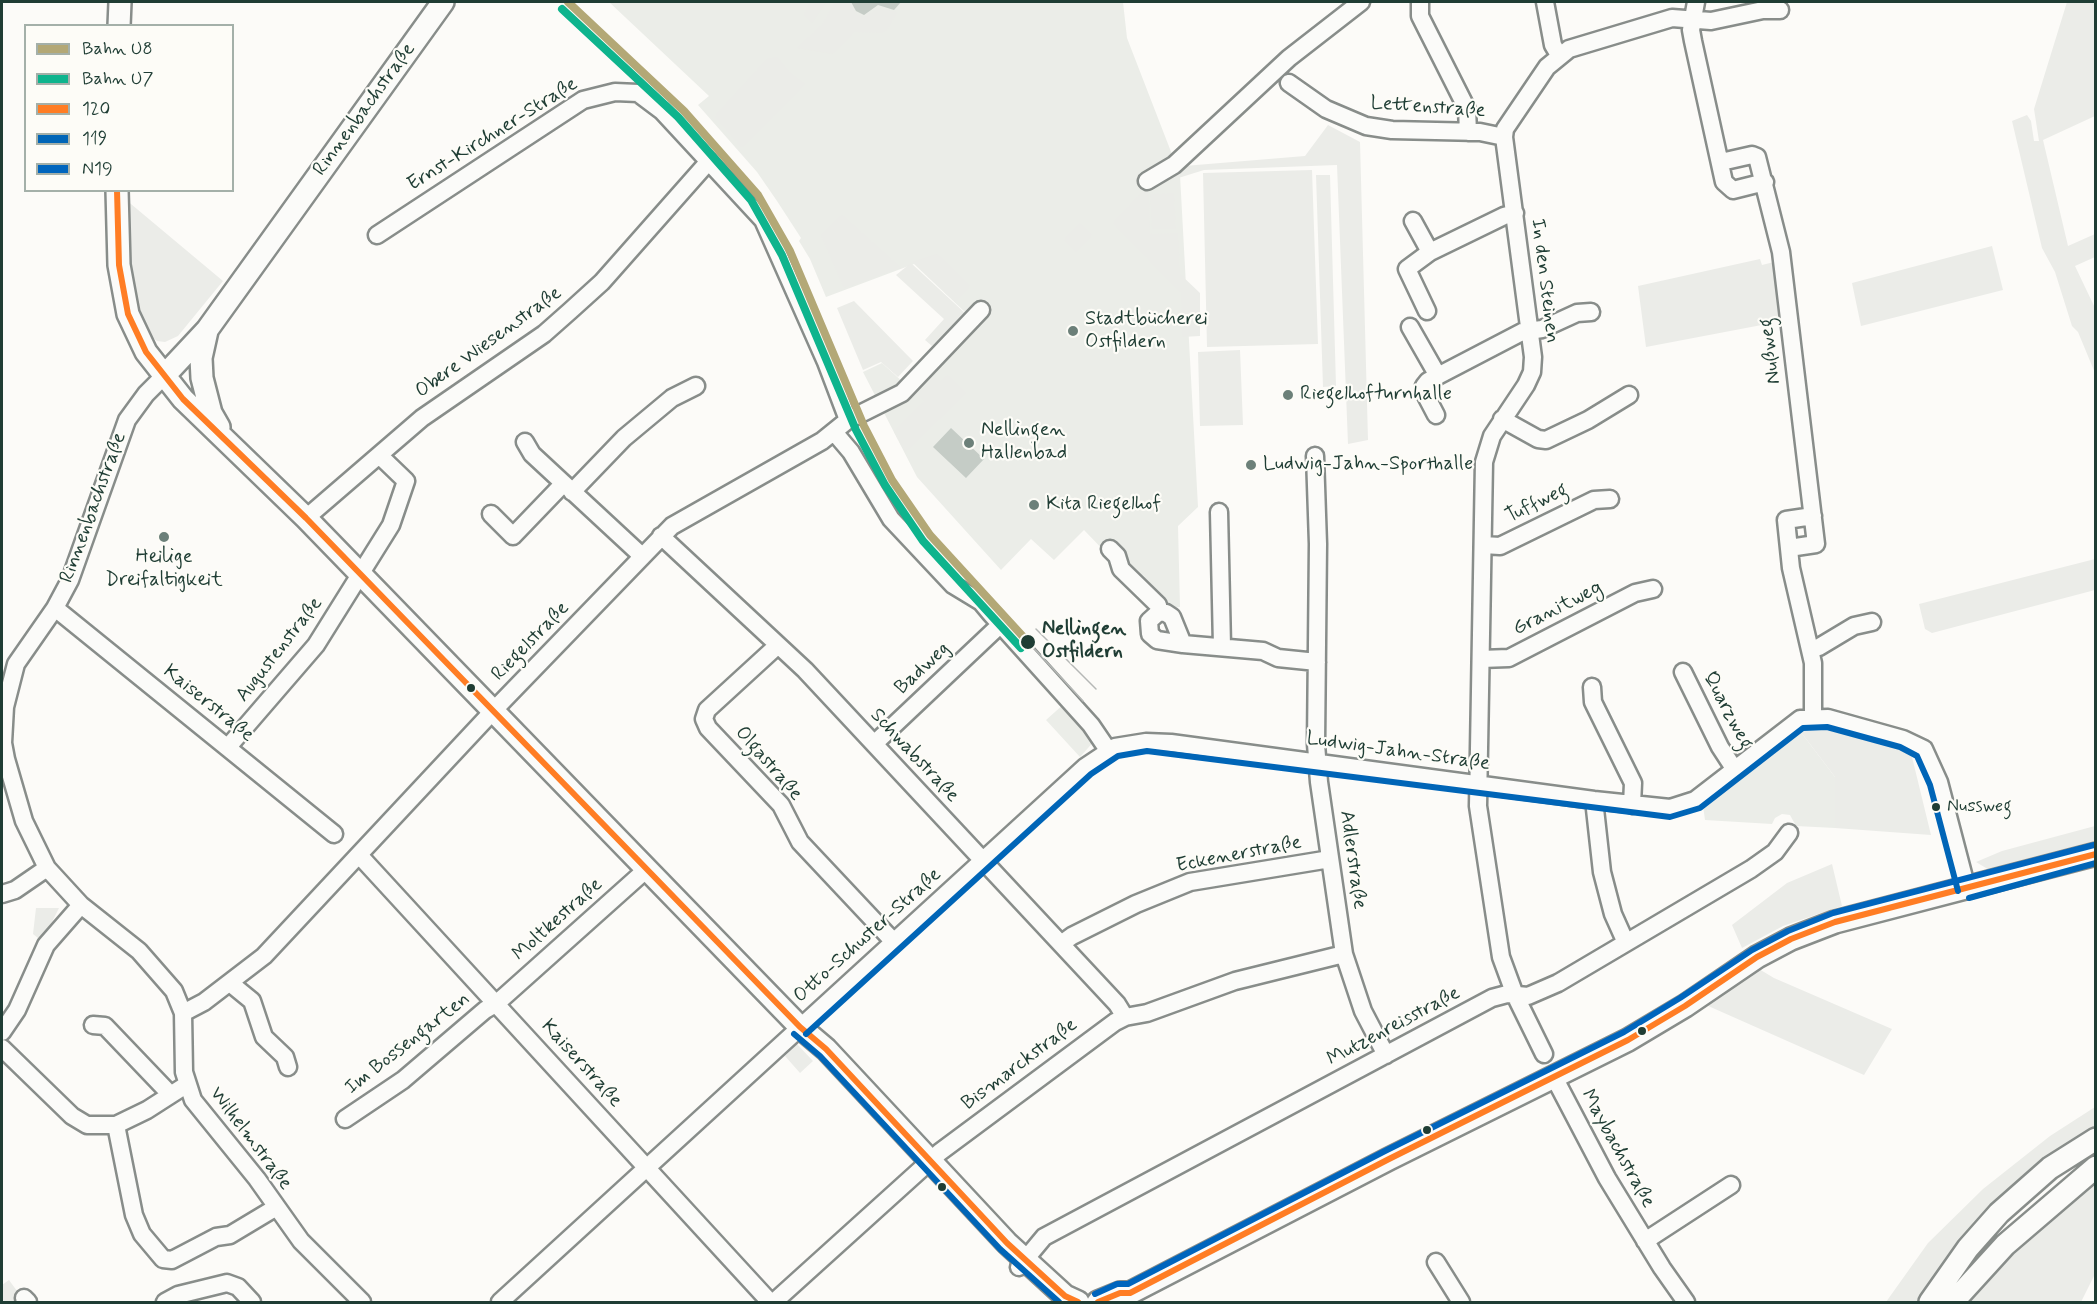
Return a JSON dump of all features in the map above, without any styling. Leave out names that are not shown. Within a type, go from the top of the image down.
[{"type":"main road","points":[[119,24],[120,2]]},
{"type":"main road","name":"Rinnenbachstraße","points":[[164,376],[207,330],[443,2]]},
{"type":"main road","points":[[117,192],[118,253],[124,299],[132,326],[146,352],[183,399],[306,518],[648,868],[800,1027],[820,1053],[1023,1264],[1053,1302]]},
{"type":"main road","points":[[207,330],[202,352],[202,378],[211,413],[225,438]]},
{"type":"main road","points":[[1098,1302],[1122,1292],[1127,1298],[1650,1028],[1756,957],[1796,937],[1835,922],[2096,854]]},
{"type":"main road","points":[[1930,1302],[1962,1256],[1999,1213],[2050,1168],[2096,1139]]},
{"type":"main road","points":[[1953,1302],[2005,1245],[2096,1167]]},
{"type":"main road","points":[[1023,1264],[1065,1296],[1078,1302],[1088,1302]]},
{"type":"street","points":[[1147,182],[1174,165],[1289,58],[1361,2]]},
{"type":"street","points":[[1420,2],[1420,16],[1467,109],[1468,132]]},
{"type":"street","points":[[1545,2],[1553,45],[1559,55]]},
{"type":"street","points":[[1696,2],[1693,41],[1724,182],[1732,190],[1765,182]]},
{"type":"street","points":[[1504,137],[1514,113],[1559,55],[1583,44],[1621,35],[1672,18],[1711,21],[1763,10],[1780,10]]},
{"type":"street","name":"Lettenstraße","points":[[1289,83],[1326,109],[1366,126],[1392,130],[1468,132],[1504,137]]},
{"type":"street","name":"Ernst-Kirchner-Straße","points":[[376,235],[583,100],[626,91],[643,95],[662,111],[766,224],[826,362],[848,420]]},
{"type":"street","name":"In den Steinen","points":[[1504,137],[1531,330],[1532,372],[1502,419],[1486,450],[1477,784],[1478,806],[1501,957],[1515,995],[1544,1054]]},
{"type":"street","name":"Nußweg","points":[[1721,162],[1752,155],[1757,156],[1780,252],[1816,544],[1789,548]]},
{"type":"street","name":"Obere Wiesenstraße","points":[[306,518],[430,411],[543,334],[570,311],[609,275],[709,161]]},
{"type":"street","points":[[1427,310],[1407,268],[1430,252],[1503,216],[1515,213]]},
{"type":"street","points":[[1413,221],[1430,252]]},
{"type":"street","name":"Riegelstraße","points":[[183,1013],[204,1002],[264,956],[661,536],[681,520],[834,432],[848,420],[877,407],[907,389],[981,310]]},
{"type":"street","points":[[1436,415],[1424,386],[1438,376],[1479,352],[1522,332],[1542,329],[1577,313],[1591,312]]},
{"type":"street","points":[[1410,327],[1438,376]]},
{"type":"street","name":"Rinnenbachstraße","points":[[81,905],[47,868],[21,813],[3,743],[5,707],[16,664],[55,608],[70,580],[122,431],[142,399],[164,376]]},
{"type":"street","points":[[491,514],[513,536],[672,398],[696,386]]},
{"type":"street","points":[[1502,419],[1538,439],[1546,440],[1588,420],[1629,395]]},
{"type":"street","points":[[834,432],[851,452],[891,519],[953,585],[981,602],[1091,725],[1108,750]]},
{"type":"street","points":[[525,442],[532,454],[642,556]]},
{"type":"street","name":"Augustenstraße","points":[[228,747],[316,645],[391,525],[406,484],[403,475],[379,455]]},
{"type":"street","name":"Adlerstraße","points":[[1315,456],[1318,544],[1317,762],[1344,954],[1363,1011],[1386,1055]]},
{"type":"street","name":"Tuffweg","points":[[1483,545],[1500,546],[1594,500],[1610,499]]},
{"type":"street","points":[[1219,512],[1222,646]]},
{"type":"street","points":[[1813,516],[1786,520],[1789,548],[1814,675],[1811,697],[1814,717],[1828,717],[1873,729],[1911,741],[1924,749],[1939,782],[1967,889]]},
{"type":"street","name":"Schwabstraße","points":[[661,536],[778,645],[874,744],[1117,1004],[1125,1017]]},
{"type":"street","points":[[1110,549],[1117,556],[1121,569],[1158,605],[1159,612]]},
{"type":"street","name":"Granitweg","points":[[1481,659],[1509,658],[1635,593],[1653,590]]},
{"type":"street","name":"Kaiserstraße","points":[[55,608],[334,834]]},
{"type":"street","points":[[1159,612],[1149,621],[1150,634],[1164,643],[1263,651],[1278,658],[1317,662]]},
{"type":"street","points":[[1159,612],[1172,617],[1183,644]]},
{"type":"street","points":[[1810,650],[1854,626],[1872,622]]},
{"type":"street","name":"Badweg","points":[[874,744],[1001,624]]},
{"type":"street","name":"Olgastraße","points":[[778,645],[707,710],[704,719],[708,728],[781,805],[800,842],[894,942]]},
{"type":"street","name":"Quarzweg","points":[[1683,672],[1720,747],[1735,770]]},
{"type":"street","points":[[1592,687],[1593,702],[1633,783],[1632,805]]},
{"type":"street","name":"Ludwig-Jahn-Straße","points":[[1108,750],[1146,742],[1171,743],[1660,808],[1686,805],[1796,722],[1814,717]]},
{"type":"street","name":"Otto-Schuster-Straße","points":[[500,1302],[1085,767],[1108,750]]},
{"type":"street","points":[[1594,800],[1593,812],[1602,872],[1613,914],[1626,943]]},
{"type":"street","name":"Mutzenreisstraße","points":[[1023,1264],[1044,1237],[1492,998],[1501,994],[1528,996],[1550,987],[1751,869],[1775,852],[1789,833]]},
{"type":"street","name":"Kaiserstraße","points":[[359,855],[772,1302]]},
{"type":"street","name":"Eckenerstraße","points":[[1061,944],[1118,913],[1190,882],[1330,859]]},
{"type":"street","points":[[2,894],[15,890],[47,868]]},
{"type":"street","name":"Moltkestraße","points":[[497,1004],[648,868]]},
{"type":"street","points":[[2,1032],[17,1010],[46,945],[81,905]]},
{"type":"street","name":"Wilhelmstraße","points":[[81,905],[124,938],[159,971],[174,991],[183,1013],[183,1060],[186,1085],[202,1113],[257,1179],[275,1208],[301,1241],[362,1302]]},
{"type":"street","name":"Bismarckstraße","points":[[772,1302],[927,1163],[1075,1049],[1125,1017],[1147,1013],[1251,976],[1344,954]]},
{"type":"street","points":[[230,982],[252,1001],[264,1037],[285,1056],[288,1067]]},
{"type":"street","name":"Im Bossengarten","points":[[345,1119],[403,1080],[485,1010],[497,1004]]},
{"type":"street","points":[[93,1025],[105,1026],[170,1094]]},
{"type":"street","points":[[2,1048],[77,1121],[87,1125],[116,1125],[147,1110],[186,1085]]},
{"type":"street","name":"Maybachstraße","points":[[1554,1077],[1607,1178],[1686,1302]]},
{"type":"street","points":[[116,1125],[134,1215],[151,1247],[166,1260],[216,1237],[230,1235],[275,1208]]},
{"type":"street","name":"Maybachstraße","points":[[1645,1240],[1731,1185]]},
{"type":"street","points":[[1436,1262],[1461,1302]]},
{"type":"street","points":[[165,1302],[178,1295],[232,1284],[252,1302]]},
{"type":"shaded area","points":[[609,2],[1123,2],[1127,38],[1180,175],[1198,507],[1178,526],[1180,607],[1160,609],[1084,530],[1054,560],[1031,539],[1001,570],[917,477],[863,372],[882,363],[904,383],[967,314],[914,264],[826,297],[810,259],[799,241],[801,238],[777,201],[757,172],[698,105],[709,96]]},
{"type":"shaded area","points":[[810,2],[826,2],[812,23],[804,15]]},
{"type":"shaded area","points":[[835,2],[849,2],[856,14],[864,17],[879,8],[897,12],[887,30],[881,33],[854,32],[833,54],[797,48],[822,25]]},
{"type":"shaded area","points":[[851,2],[901,2],[894,10],[878,5],[864,15],[856,11]]},
{"type":"shaded area","points":[[2067,2],[2095,2],[2095,116],[2043,140],[2068,246],[2095,234],[2095,257],[2075,266],[2095,308],[2095,373],[2078,332],[2072,326],[2055,272],[2042,248],[2012,121],[2027,115],[2031,121],[2034,141],[2039,141],[2034,109]]},
{"type":"shaded area","points":[[777,57],[789,72],[805,84],[742,148],[715,116],[767,59]]},
{"type":"shaded area","points":[[1328,125],[1360,142],[1368,440],[1348,444],[1337,165],[1204,170],[1172,180],[1172,167],[1305,156]]},
{"type":"shaded area","points":[[1312,170],[1318,344],[1207,347],[1203,173]]},
{"type":"shaded area","points":[[1316,175],[1330,175],[1336,386],[1323,387]]},
{"type":"shaded area","points":[[1144,190],[1149,194],[1150,234],[1178,233],[1180,274],[1200,293],[1200,336],[1182,337],[1181,293],[1113,223]]},
{"type":"shaded area","points":[[1174,193],[1176,229],[1152,229],[1150,194]]},
{"type":"shaded area","points":[[125,199],[223,281],[178,336],[165,342],[157,341],[145,332],[134,307],[126,256]]},
{"type":"shaded area","points":[[842,215],[901,268],[844,288],[821,235]]},
{"type":"shaded area","points":[[1080,223],[1092,235],[1076,252],[1064,240]]},
{"type":"shaded area","points":[[1992,246],[2003,290],[1861,326],[1852,283]]},
{"type":"shaded area","points":[[937,254],[970,286],[955,302],[913,262]]},
{"type":"shaded area","points":[[1760,259],[1762,265],[1774,262],[1782,316],[1767,320],[1767,324],[1646,347],[1638,286]]},
{"type":"shaded area","points":[[911,263],[966,314],[932,346],[925,340],[944,319],[896,275]]},
{"type":"shaded area","points":[[854,301],[913,361],[898,377],[881,362],[863,370],[837,308]]},
{"type":"shaded area","points":[[1240,350],[1243,425],[1200,426],[1198,352]]},
{"type":"shaded area","points":[[947,375],[966,393],[905,452],[894,432],[924,401],[918,395],[934,377],[941,381]]},
{"type":"shaded area","points":[[951,428],[984,459],[966,478],[933,447]]},
{"type":"shaded area","points":[[2095,559],[2095,590],[1932,633],[1925,629],[1919,604]]},
{"type":"shaded area","points":[[1065,703],[1096,739],[1080,757],[1046,720]]},
{"type":"shaded area","points":[[1822,729],[1893,745],[1912,757],[1931,835],[1835,828],[1835,777],[1800,731]]},
{"type":"shaded area","points":[[1800,731],[1835,777],[1835,828],[1796,826],[1790,815],[1782,814],[1775,818],[1772,824],[1705,820],[1703,806]]},
{"type":"shaded area","points":[[2095,826],[2095,844],[1991,871],[1976,862],[2002,851]]},
{"type":"shaded area","points":[[1832,864],[1842,906],[1783,926],[1742,948],[1732,925],[1787,883]]},
{"type":"shaded area","points":[[36,908],[59,908],[47,932],[38,938],[33,934]]},
{"type":"shaded area","points":[[1759,969],[1774,978],[1892,1029],[1864,1075],[1706,1005]]},
{"type":"shaded area","points":[[797,1044],[813,1061],[800,1073],[785,1056]]},
{"type":"shaded area","points":[[2095,1107],[2095,1130],[1923,1302],[1886,1302],[1928,1243],[1983,1189],[2050,1136]]},
{"type":"shaded area","points":[[2095,1181],[2095,1274],[2081,1302],[1958,1302],[1976,1282]]},
{"type":"shaded area","points":[[9,1280],[25,1302],[2,1302],[2,1285]]},
{"type":"tram line","points":[[1036,629],[1096,689]]},
{"type":"tram line","points":[[1028,642],[1083,701]]},
{"type":"rail line","name":"U8","points":[[568,2],[684,111],[758,195],[790,251],[864,426],[892,480],[930,535],[1028,642]]},
{"type":"rail line","name":"U7","points":[[562,9],[678,117],[751,200],[782,255],[856,430],[885,485],[923,541],[1021,648]]},
{"type":"transit line","name":"120","points":[[117,192],[119,265],[128,314],[146,352],[183,399],[306,518],[800,1027],[826,1049],[1007,1243],[1065,1296],[1078,1302]]},
{"type":"transit line","name":"119","points":[[806,1034],[1091,774],[1118,756],[1147,751],[1670,817],[1700,808],[1803,728],[1827,727],[1900,747],[1917,756],[1930,785],[1958,891]]},
{"type":"transit line","name":"N19","points":[[1095,1294],[1117,1284],[1128,1284],[1385,1151],[1624,1032],[1752,950],[1788,931],[1833,913],[2094,845]]},
{"type":"transit line","name":"120","points":[[1098,1302],[1120,1293],[1130,1293],[1389,1159],[1628,1040],[1685,1006],[1757,957],[1791,939],[1835,922],[2096,854]]},
{"type":"transit line","name":"119","points":[[1969,898],[2096,863]]},
{"type":"transit line","name":"119","points":[[794,1034],[820,1056],[1000,1249],[1059,1302]]},
{"type":"place","name":"Stadtbücherei Ostfildern","points":[[1073,331]]},
{"type":"place","name":"Riegelhofturnhalle","points":[[1288,395]]},
{"type":"place","name":"Nellingen Hallenbad","points":[[969,443]]},
{"type":"place","name":"Ludwig-Jahn-Sporthalle","points":[[1251,465]]},
{"type":"place","name":"Kita Riegelhof","points":[[1034,505]]},
{"type":"place","name":"Heilige Dreifaltigkeit","points":[[164,537]]},
{"type":"place","name":"Nellingen Ostfildern","points":[[1028,642]]},
{"type":"place","name":"Nussweg","points":[[1936,807]]}]
